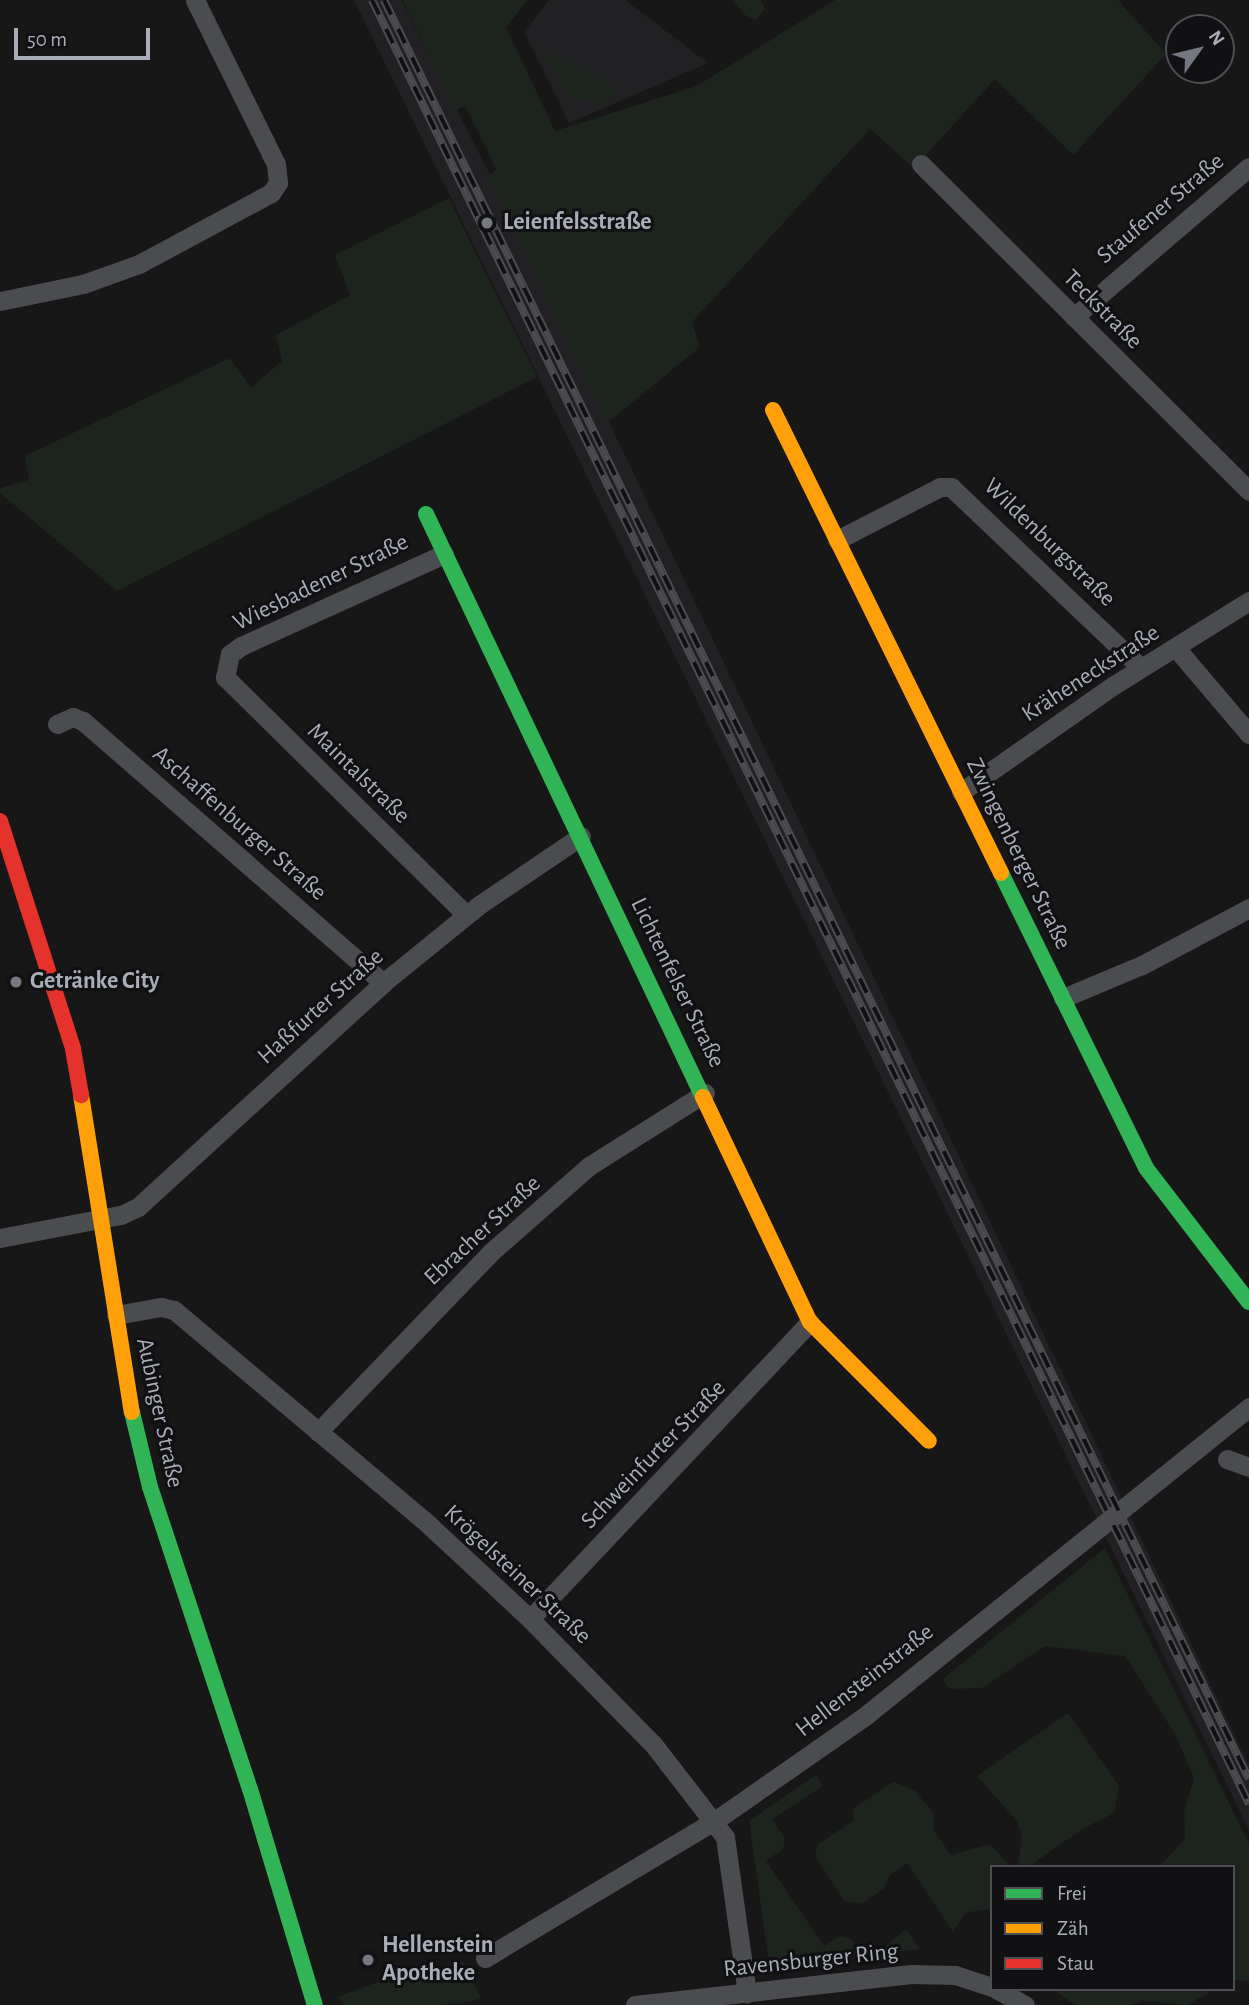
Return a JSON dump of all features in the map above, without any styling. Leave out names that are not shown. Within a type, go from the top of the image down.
[{"type":"street","points":[[0,301],[83,284],[139,264],[271,193],[278,183],[276,164],[195,0]]},
{"type":"street","name":"Teckstraße","points":[[921,164],[1249,491]]},
{"type":"street","name":"Staufener Straße","points":[[1074,317],[1249,167]]},
{"type":"street","name":"Zwingenberger Straße","points":[[773,410],[1146,1168],[1249,1302]]},
{"type":"street","name":"Wildenburgstraße","points":[[837,540],[940,487],[951,487],[1141,668]]},
{"type":"street","name":"Lichtenfelser Straße","points":[[426,514],[705,1093],[810,1322],[929,1441]]},
{"type":"street","name":"Wiesbadener Straße","points":[[225,665],[241,646],[444,554]]},
{"type":"street","name":"Kräheneckstraße","points":[[961,792],[1141,668],[1249,601]]},
{"type":"street","points":[[1177,648],[1249,734]]},
{"type":"street","name":"Maintalstraße","points":[[225,665],[230,685],[466,915]]},
{"type":"street","name":"Aschaffenburger Straße","points":[[57,724],[73,717],[83,722],[383,983]]},
{"type":"street","name":"Aubinger Straße","points":[[0,821],[73,1049],[116,1315],[150,1487],[250,1789],[315,2005]]},
{"type":"street","name":"Haßfurter Straße","points":[[0,1238],[101,1219],[138,1207],[383,983],[466,915],[581,836]]},
{"type":"street","points":[[1063,998],[1142,965],[1249,908]]},
{"type":"street","name":"Ebracher Straße","points":[[318,1432],[490,1253],[589,1166],[705,1093]]},
{"type":"street","name":"Krögelsteiner Straße","points":[[116,1315],[161,1307],[174,1310],[318,1432],[530,1619],[653,1744],[716,1820],[725,1837],[747,1993]]},
{"type":"street","name":"Schweinfurter Straße","points":[[530,1619],[810,1322]]},
{"type":"street","name":"Hellensteinstraße","points":[[485,1958],[716,1820],[887,1700],[1249,1406]]},
{"type":"street","points":[[1227,1459],[1249,1467]]},
{"type":"street","name":"Ravensburger Ring","points":[[635,2005],[911,1974],[955,1975],[990,1987]]},
{"type":"street","name":"Ravensburger Ring","points":[[999,1991],[1025,2005]]},
{"type":"shaded area","points":[[354,0],[401,0],[510,214],[1249,1765],[1249,1830]]},
{"type":"shaded area","points":[[402,0],[528,0],[506,27],[555,131],[697,86],[835,0],[1118,0],[1165,53],[1073,155],[995,79],[914,168],[870,129],[692,322],[700,347],[607,423],[488,176],[496,170],[492,160],[465,106],[456,110]]},
{"type":"shaded area","points":[[549,0],[625,0],[708,63],[569,123],[524,32]]},
{"type":"shaded area","points":[[732,0],[761,0],[765,9],[756,20],[745,15]]},
{"type":"shaded area","points":[[551,52],[612,82],[615,99],[605,103],[569,99],[544,55]]},
{"type":"shaded area","points":[[449,198],[537,377],[117,591],[0,493],[0,488],[29,480],[25,456],[230,358],[251,388],[282,361],[276,335],[350,295],[335,255]]},
{"type":"shaded area","points":[[1105,1548],[1249,1844],[1249,1981],[1235,1980],[1235,1865],[1161,1865],[1185,1839],[1184,1812],[1194,1778],[1175,1734],[1125,1656],[1045,1646],[982,1688],[950,1689],[943,1679]]},
{"type":"shaded area","points":[[1068,1713],[1119,1786],[1114,1813],[1084,1828],[1031,1865],[1018,1865],[1022,1836],[1017,1821],[977,1776]]},
{"type":"shaded area","points":[[816,1775],[823,1786],[772,1819],[785,1838],[783,1849],[766,1861],[824,1946],[840,1936],[850,1938],[862,1954],[779,1964],[768,1956],[749,1821]]},
{"type":"shaded area","points":[[893,1782],[915,1791],[934,1814],[933,1829],[951,1855],[990,1844],[1009,1865],[990,1865],[990,1908],[965,1913],[953,1932],[907,1863],[890,1875],[884,1888],[861,1904],[844,1901],[815,1856],[818,1844],[853,1821],[854,1808]]},
{"type":"shaded area","points":[[906,1929],[920,1949],[876,1954]]},
{"type":"shaded area","points":[[464,1962],[481,1999],[443,2005],[344,2005],[338,1997],[414,1968],[432,1974]]},
{"type":"shaded area","points":[[1055,1991],[1212,1991],[1187,2005],[1144,2001],[1130,2005],[1075,2005]]},
{"type":"railway","points":[[372,0],[1249,1804]]},
{"type":"railway","points":[[384,0],[1249,1779]]},
{"type":"traffic: fast","points":[[426,514],[703,1097]]},
{"type":"traffic: fast","points":[[1001,873],[1146,1168],[1249,1302]]},
{"type":"traffic: fast","points":[[132,1412],[150,1487],[250,1789],[315,2005]]},
{"type":"traffic: slow","points":[[773,410],[1001,873]]},
{"type":"traffic: slow","points":[[81,1095],[132,1412]]},
{"type":"traffic: slow","points":[[703,1097],[810,1322],[929,1441]]},
{"type":"traffic: jam","points":[[0,821],[73,1049],[81,1095]]},
{"type":"place","name":"Leienfelsstraße","points":[[487,223]]},
{"type":"place","name":"Getränke City","points":[[16,982]]},
{"type":"place","name":"Hellenstein Apotheke","points":[[368,1960]]}]
